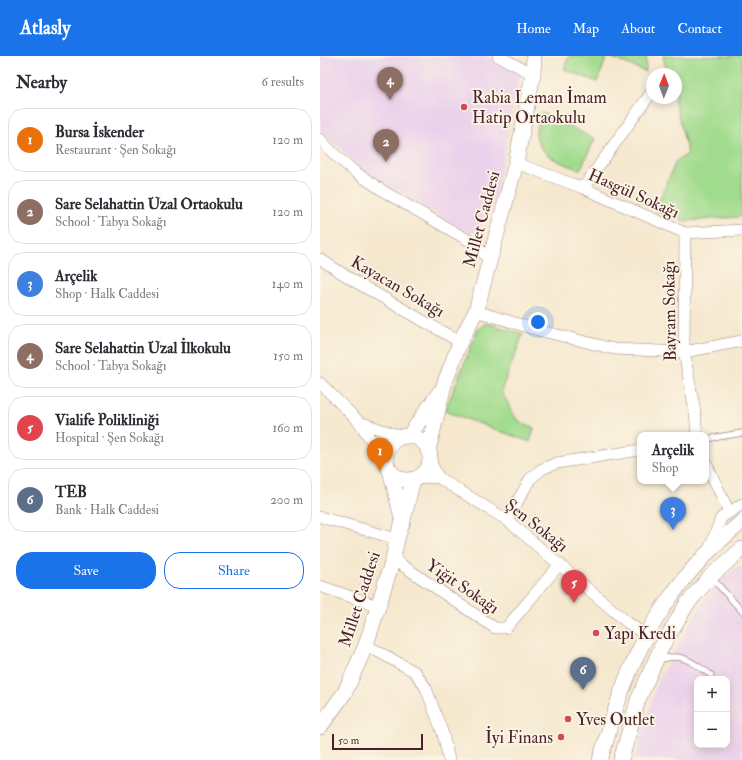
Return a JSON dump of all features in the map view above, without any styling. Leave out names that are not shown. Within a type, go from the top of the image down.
[{"type":"street","points":[[498,56],[533,74]]},
{"type":"street","name":"Millet Caddesi","points":[[444,385],[460,342],[476,311],[516,163],[533,74],[534,56]]},
{"type":"street","points":[[583,188],[646,100]]},
{"type":"street","points":[[320,139],[335,155],[355,172],[388,194],[475,244],[489,260]]},
{"type":"street","name":"Hasgül Sokağı","points":[[516,163],[583,188],[685,233],[742,230]]},
{"type":"street","name":"Bayram Sokağı","points":[[685,233],[684,352],[695,412],[696,432]]},
{"type":"street","name":"Kayacan Sokağı","points":[[320,259],[354,281],[460,342]]},
{"type":"street","points":[[476,311],[534,329],[614,349],[684,352],[742,341]]},
{"type":"street","points":[[320,384],[359,422],[388,467],[400,478],[406,480],[416,478],[424,472],[428,466],[444,385]]},
{"type":"street","points":[[403,521],[388,467],[386,457],[387,450],[396,440],[406,437],[444,385]]},
{"type":"street","points":[[359,422],[421,441],[426,446],[439,478]]},
{"type":"street","points":[[507,520],[530,478],[542,469],[557,463],[637,450]]},
{"type":"street","points":[[709,469],[729,512]]},
{"type":"street","name":"Millet Caddesi","points":[[320,727],[345,692],[366,644],[393,559],[397,539],[416,478]]},
{"type":"street","name":"Şen Sokağı","points":[[416,478],[439,478],[507,520],[628,623],[646,635]]},
{"type":"street","points":[[708,551],[721,518],[742,504]]},
{"type":"street","points":[[320,517],[397,539]]},
{"type":"street","points":[[600,760],[620,695],[631,668],[646,635],[663,606],[684,577],[708,551],[742,522]]},
{"type":"street","points":[[622,760],[638,700],[662,646],[687,604],[711,576],[742,549]]},
{"type":"street","name":"Yiğit Sokağı","points":[[393,559],[495,628],[506,628],[560,564]]},
{"type":"street","points":[[320,586],[377,606]]},
{"type":"street","points":[[366,644],[415,672],[426,688],[442,734],[449,760]]},
{"type":"lane","points":[[709,438],[742,433]]},
{"type":"lane","points":[[711,576],[742,611]]},
{"type":"lane","points":[[655,661],[669,656],[683,657],[711,676]]},
{"type":"shaded area","points":[[320,56],[487,56],[520,71],[496,195],[477,231],[471,234],[361,169],[320,130]]},
{"type":"shaded area","points":[[742,564],[742,760],[634,760],[657,683],[694,617],[719,581]]},
{"type":"green space","points":[[569,56],[600,56],[606,59],[597,82],[564,69]]},
{"type":"green space","points":[[608,56],[646,56],[646,72]]},
{"type":"green space","points":[[663,56],[742,56],[742,216],[686,221],[655,211],[676,161],[688,154],[676,104],[682,104],[682,68],[666,68]]},
{"type":"green space","points":[[542,113],[595,139],[580,170],[551,157],[540,147],[537,140],[536,131]]},
{"type":"green space","points":[[486,323],[523,334],[501,391],[517,420],[534,428],[530,442],[445,411],[478,329]]},
{"type":"place","name":"Sare Selahattin Uzal İlkokulu","points":[[390,100]]},
{"type":"place","name":"Rabia Leman İmam Hatip Ortaokulu","points":[[464,107]]},
{"type":"place","name":"Sare Selahattin Uzal Ortaokulu","points":[[386,162]]},
{"type":"place","name":"Bursa İskender","points":[[380,471]]},
{"type":"place","name":"Arçelik","points":[[673,530]]},
{"type":"place","name":"Vialife Polikliniği","points":[[574,603]]},
{"type":"place","name":"Yapı Kredi","points":[[596,633]]},
{"type":"place","name":"TEB","points":[[583,690]]},
{"type":"place","name":"Yves Outlet","points":[[568,719]]},
{"type":"place","name":"İyi Finans","points":[[561,737]]}]
